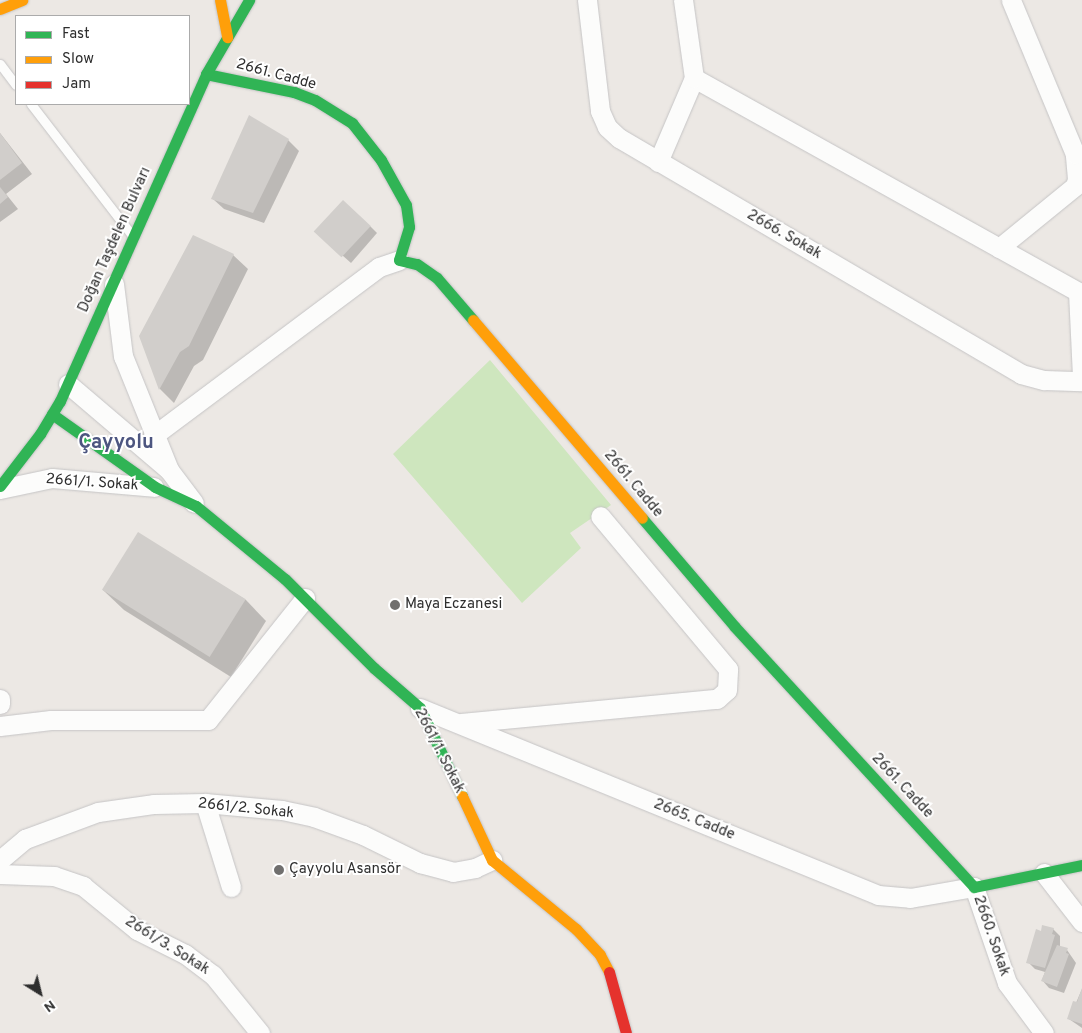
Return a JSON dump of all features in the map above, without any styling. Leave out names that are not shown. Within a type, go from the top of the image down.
[{"type":"street","points":[[0,9],[22,0]]},
{"type":"street","points":[[220,0],[226,37]]},
{"type":"street","name":"Doğan Taşdelen Bulvarı","points":[[0,487],[52,414],[68,384],[113,277],[206,74],[249,0]]},
{"type":"street","name":"2666. Sokak","points":[[586,0],[603,119],[619,138],[1021,374],[1044,380],[1082,381]]},
{"type":"street","points":[[658,162],[694,78],[683,0]]},
{"type":"street","points":[[999,248],[1075,186],[1077,179],[1075,154],[1011,0]]},
{"type":"street","name":"2661. Cadde","points":[[206,74],[294,92],[328,107],[352,123],[381,160],[406,205],[409,227],[399,260],[417,264],[438,278],[735,627],[974,886]]},
{"type":"street","points":[[694,78],[999,248],[1080,290],[1082,376]]},
{"type":"street","points":[[153,436],[379,268],[399,260]]},
{"type":"street","name":"2661/1. Sokak","points":[[113,277],[123,356],[153,436],[170,470],[196,506],[305,598],[374,668],[420,708],[492,860],[576,929],[600,955],[612,980],[626,1033]]},
{"type":"street","name":"2661/1. Sokak","points":[[68,384],[170,470]]},
{"type":"street","name":"2661/1. Sokak","points":[[52,414],[155,487],[196,506]]},
{"type":"street","name":"2661/1. Sokak","points":[[0,487],[52,478],[155,487]]},
{"type":"street","points":[[457,724],[723,696],[730,683],[728,669],[600,516]]},
{"type":"street","points":[[0,726],[51,720],[208,720],[305,598]]},
{"type":"street","points":[[0,699],[0,704]]},
{"type":"street","name":"2665. Cadde","points":[[420,708],[878,895],[910,898],[974,886]]},
{"type":"street","points":[[205,802],[231,886]]},
{"type":"street","name":"2661/2. Sokak","points":[[0,860],[26,839],[98,812],[154,804],[205,802],[282,810],[314,817],[363,835],[420,863],[453,872],[475,868],[492,860]]},
{"type":"street","points":[[974,886],[1082,865]]},
{"type":"street","points":[[1044,873],[1082,922]]},
{"type":"street","name":"2661/3. Sokak","points":[[0,874],[54,876],[82,886],[137,930],[184,954],[214,975],[260,1033]]},
{"type":"street","name":"2660. Sokak","points":[[974,886],[1006,982],[1044,1033]]},
{"type":"lane","points":[[0,64],[15,84]]},
{"type":"lane","points":[[32,105],[132,236]]},
{"type":"green space","points":[[490,360],[611,505],[570,533],[581,548],[522,603],[393,454]]},
{"type":"building","points":[[249,115],[289,139],[253,213],[211,199]]},
{"type":"building","points":[[0,133],[22,163],[0,180]]},
{"type":"building","points":[[0,187],[8,197],[0,204]]},
{"type":"building","points":[[343,200],[371,226],[341,257],[314,231]]},
{"type":"building","points":[[193,235],[234,254],[189,346],[180,352],[159,390],[139,336]]},
{"type":"building","points":[[138,532],[246,599],[210,657],[102,590]]},
{"type":"building","points":[[1042,925],[1054,928],[1052,934],[1055,935],[1045,968],[1026,963],[1036,929],[1041,931]]},
{"type":"building","points":[[1057,945],[1068,948],[1066,953],[1069,954],[1057,987],[1041,981]]},
{"type":"building","points":[[1082,988],[1082,1024],[1067,1019],[1073,1001],[1077,1002]]},
{"type":"traffic: fast","points":[[0,486],[40,434],[60,401],[206,74],[249,0]]},
{"type":"traffic: fast","points":[[206,74],[294,92],[315,100],[352,123],[381,160],[406,205],[409,227],[399,260],[417,264],[437,278],[473,320]]},
{"type":"traffic: fast","points":[[52,414],[155,487],[196,506],[285,579],[374,668],[420,708],[462,796]]},
{"type":"traffic: fast","points":[[642,518],[735,627],[974,887],[1082,865]]},
{"type":"traffic: slow","points":[[0,9],[22,0]]},
{"type":"traffic: slow","points":[[220,0],[227,37]]},
{"type":"traffic: slow","points":[[473,320],[642,518]]},
{"type":"traffic: slow","points":[[462,796],[492,860],[576,929],[600,955],[609,972]]},
{"type":"traffic: jam","points":[[609,972],[626,1033]]},
{"type":"place","name":"Maya Eczanesi","points":[[395,605]]},
{"type":"place","name":"Çayyolu Asansör","points":[[279,870]]},
{"type":"district","name":"Çayyolu","points":[[116,443]]}]
